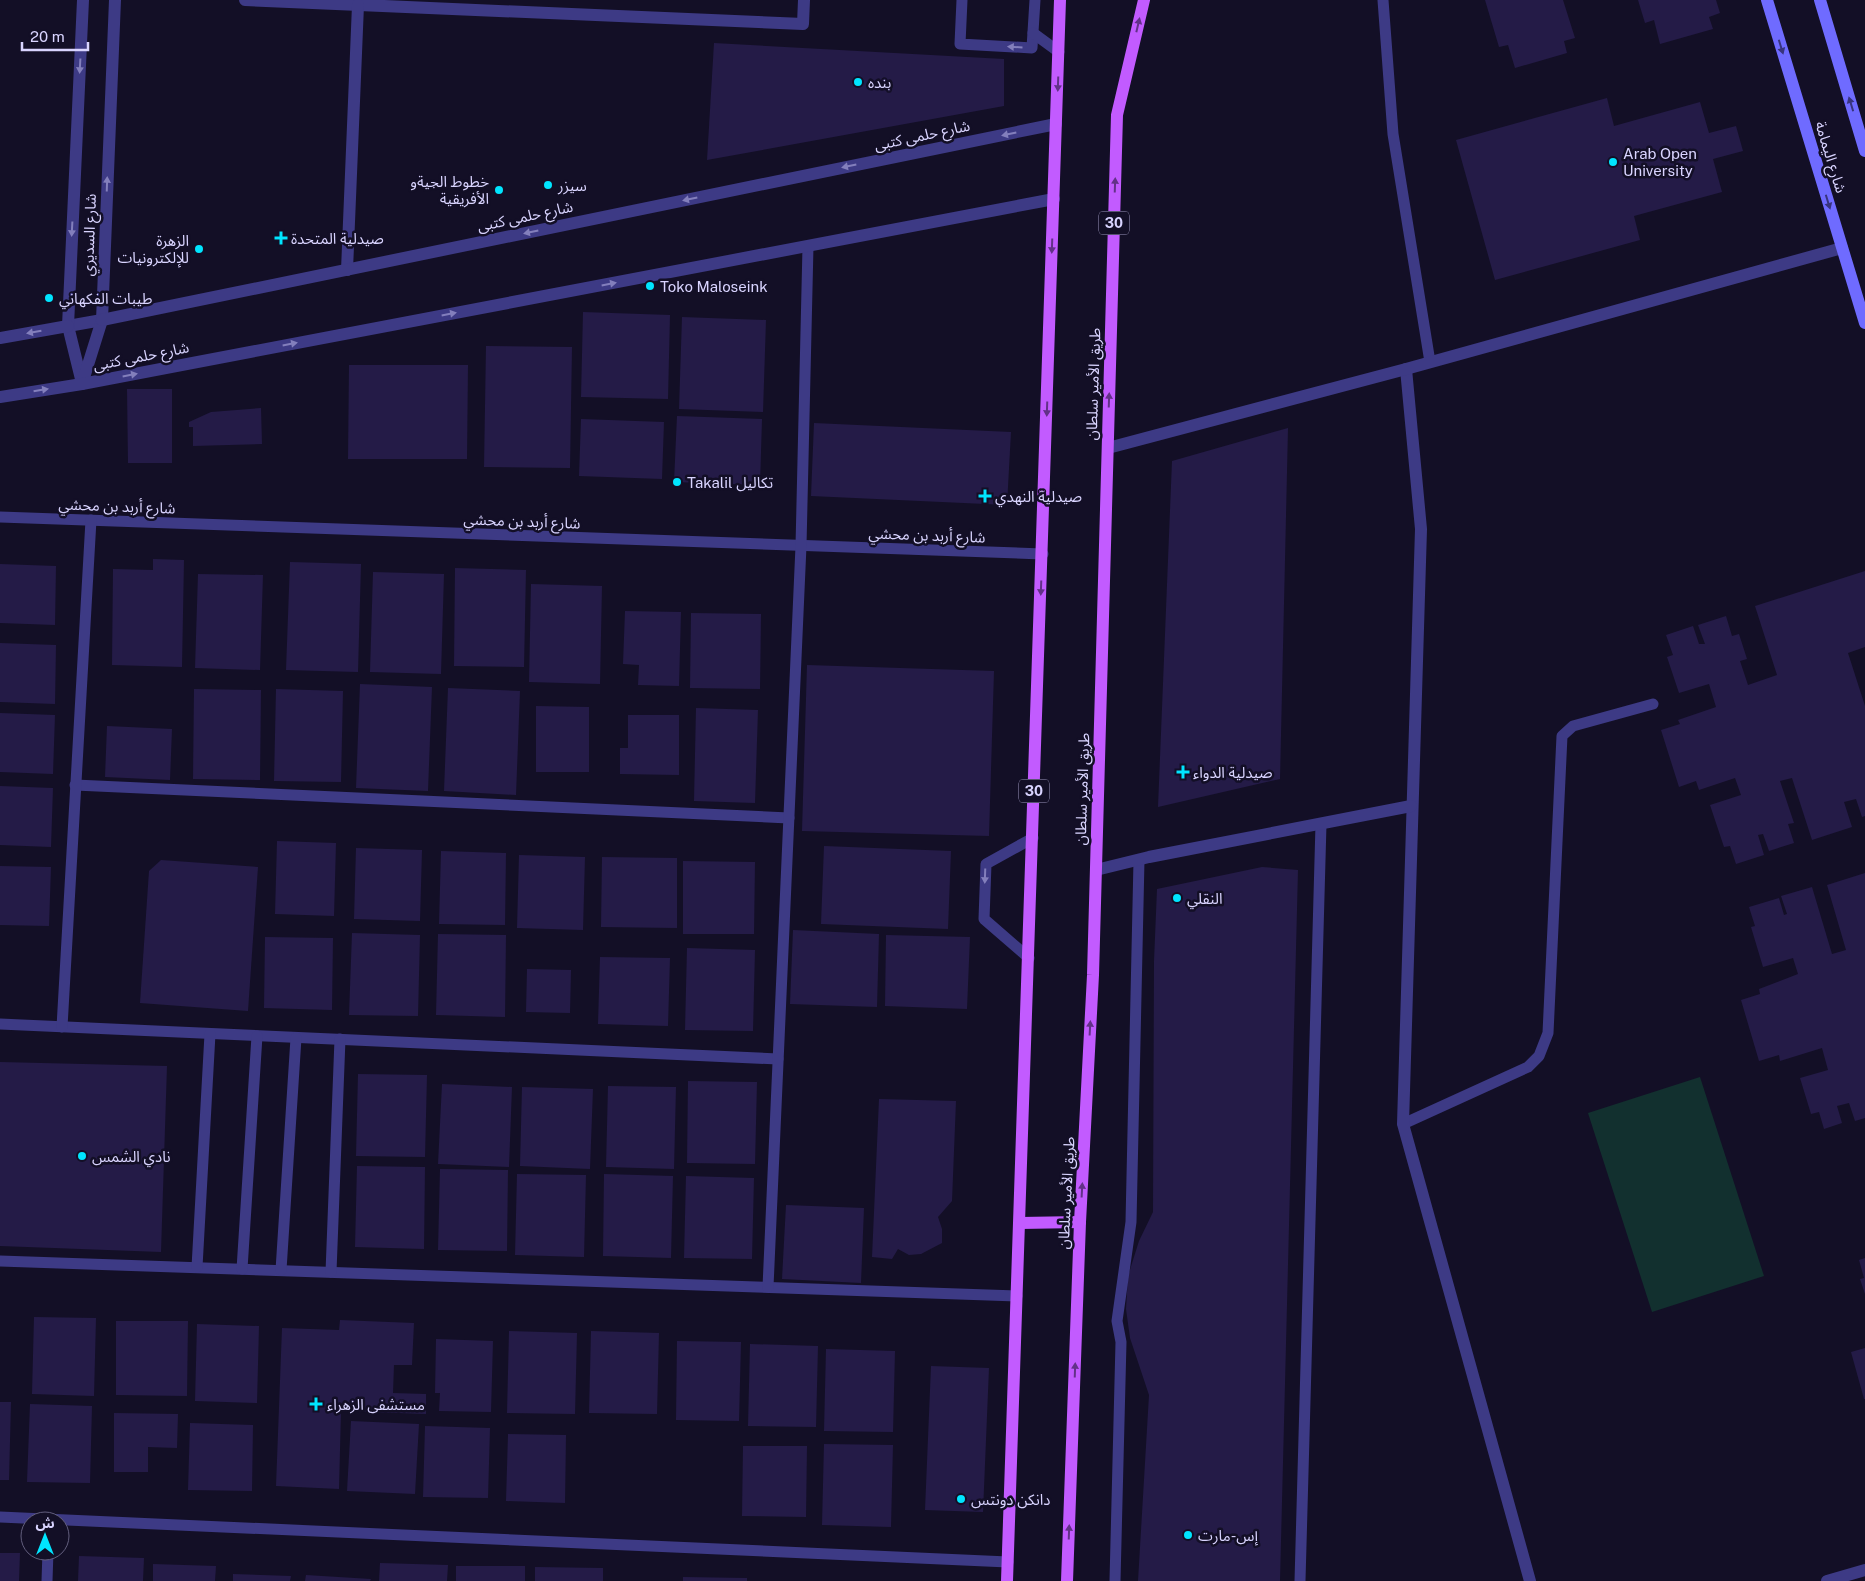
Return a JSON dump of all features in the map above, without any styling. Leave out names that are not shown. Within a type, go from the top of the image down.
[{"type":"main road","name":"30","points":[[1007,1581],[1043,554],[1060,0]]},
{"type":"main road","name":"طريق الأمير سلطان","points":[[1067,1581],[1080,1222],[1096,870],[1118,115],[1144,0]]},
{"type":"main road","name":"شارع اليمامة","points":[[1767,0],[1865,323]]},
{"type":"main road","points":[[1820,0],[1865,150]]},
{"type":"main road","points":[[1020,1223],[1080,1222]]},
{"type":"street","name":"شارع السديري","points":[[82,0],[68,326],[82,384]]},
{"type":"street","name":"شارع السديري","points":[[82,384],[102,320],[115,0]]},
{"type":"street","points":[[245,0],[803,24],[804,0]]},
{"type":"street","points":[[347,270],[358,5]]},
{"type":"street","name":"شارع حلمى كتبى","points":[[0,338],[102,320],[1056,124]]},
{"type":"street","name":"شارع حلمى كتبى","points":[[0,397],[82,384],[1054,199]]},
{"type":"street","points":[[1108,448],[1406,369],[1842,248]]},
{"type":"street","points":[[1406,369],[1421,529],[1402,1124],[1530,1581]]},
{"type":"street","points":[[1096,870],[1411,806]]},
{"type":"street","points":[[1827,1581],[1865,1570]]},
{"type":"lane","points":[[962,0],[960,44],[1032,48],[1035,0]]},
{"type":"lane","points":[[1383,0],[1393,134],[1430,362]]},
{"type":"lane","points":[[1033,33],[1059,52]]},
{"type":"lane","points":[[768,1288],[801,546],[808,246]]},
{"type":"lane","name":"شارع أربد بن محشي","points":[[0,517],[1043,554]]},
{"type":"lane","points":[[62,1027],[91,520]]},
{"type":"lane","points":[[1402,1124],[1528,1067],[1539,1056],[1548,1033],[1562,736],[1573,726],[1653,704]]},
{"type":"lane","points":[[75,785],[789,818]]},
{"type":"lane","points":[[1300,1581],[1321,824]]},
{"type":"lane","points":[[1029,958],[984,919],[985,882],[986,864],[1033,838]]},
{"type":"lane","points":[[1115,1581],[1121,1342],[1117,1321],[1131,1222],[1139,860]]},
{"type":"lane","points":[[0,1024],[778,1059]]},
{"type":"lane","points":[[197,1268],[210,1034]]},
{"type":"lane","points":[[242,1269],[257,1036]]},
{"type":"lane","points":[[281,1270],[296,1038]]},
{"type":"lane","points":[[331,1272],[340,1039]]},
{"type":"lane","points":[[0,1261],[1017,1296]]},
{"type":"lane","points":[[0,1517],[20,1518]]},
{"type":"lane","points":[[70,1521],[1008,1562]]},
{"type":"lane","points":[[48,1561],[48,1581]]},
{"type":"green space","points":[[1700,1077],[1764,1276],[1652,1312],[1588,1113]]},
{"type":"building","points":[[1485,0],[1563,0],[1575,38],[1564,41],[1567,53],[1515,68],[1508,45],[1499,47]]},
{"type":"building","points":[[1638,0],[1716,0],[1720,13],[1709,17],[1713,29],[1660,44],[1654,20],[1645,23]]},
{"type":"building","name":"بنده","points":[[714,43],[1004,59],[1004,106],[707,160]]},
{"type":"building","name":"Arab Open University","points":[[1607,98],[1614,126],[1700,102],[1709,133],[1736,126],[1743,151],[1713,159],[1722,192],[1634,216],[1640,240],[1495,280],[1456,140]]},
{"type":"building","points":[[583,312],[670,315],[668,399],[581,397]]},
{"type":"building","points":[[682,317],[766,320],[763,412],[679,409]]},
{"type":"building","points":[[486,346],[572,347],[570,468],[484,467]]},
{"type":"building","points":[[349,365],[468,365],[467,459],[348,459]]},
{"type":"building","points":[[127,389],[172,389],[172,463],[128,463]]},
{"type":"building","points":[[261,408],[262,444],[193,446],[193,427],[189,427],[189,422],[211,412]]},
{"type":"building","points":[[677,416],[762,419],[760,485],[674,482]]},
{"type":"building","points":[[581,419],[664,422],[662,479],[579,476]]},
{"type":"building","points":[[814,423],[1011,432],[1007,505],[811,496]]},
{"type":"building","points":[[1288,428],[1280,779],[1158,807],[1172,461]]},
{"type":"building","points":[[153,559],[184,560],[182,667],[112,665],[113,569],[153,570]]},
{"type":"building","points":[[290,562],[361,564],[358,672],[286,670]]},
{"type":"building","points":[[0,564],[56,566],[55,625],[0,623]]},
{"type":"building","points":[[455,568],[526,570],[524,667],[454,666]]},
{"type":"building","points":[[1865,571],[1865,647],[1848,653],[1865,706],[1865,816],[1862,817],[1856,799],[1844,802],[1852,827],[1812,840],[1792,778],[1780,781],[1794,823],[1788,824],[1794,843],[1769,851],[1763,834],[1758,835],[1764,855],[1736,864],[1730,846],[1724,847],[1710,805],[1741,795],[1735,778],[1699,790],[1696,781],[1679,787],[1661,730],[1680,724],[1678,720],[1716,707],[1709,684],[1679,693],[1667,657],[1673,655],[1666,635],[1693,626],[1699,644],[1705,644],[1698,625],[1726,616],[1732,636],[1739,634],[1747,659],[1740,661],[1748,685],[1777,675],[1755,606]]},
{"type":"building","points":[[373,572],[444,574],[441,674],[370,672]]},
{"type":"building","points":[[198,574],[263,575],[260,670],[195,668]]},
{"type":"building","points":[[531,584],[602,586],[600,684],[529,682]]},
{"type":"building","points":[[625,611],[681,612],[679,686],[638,685],[639,665],[623,664]]},
{"type":"building","points":[[691,613],[761,614],[760,689],[690,688]]},
{"type":"building","points":[[0,643],[56,645],[55,704],[0,702]]},
{"type":"building","points":[[807,665],[994,671],[989,836],[802,831]]},
{"type":"building","points":[[360,684],[432,687],[428,791],[356,788]]},
{"type":"building","points":[[448,688],[520,691],[516,795],[444,791]]},
{"type":"building","points":[[194,689],[261,690],[260,780],[193,779]]},
{"type":"building","points":[[276,689],[343,691],[341,782],[274,781]]},
{"type":"building","points":[[536,706],[589,707],[589,772],[536,772]]},
{"type":"building","points":[[696,708],[758,710],[755,803],[694,801]]},
{"type":"building","points":[[0,713],[55,715],[53,774],[0,772]]},
{"type":"building","points":[[628,715],[679,715],[679,775],[620,774],[620,748],[628,748]]},
{"type":"building","points":[[107,726],[172,729],[170,780],[105,777]]},
{"type":"building","points":[[0,786],[53,788],[51,847],[0,845]]},
{"type":"building","points":[[277,841],[336,843],[334,916],[275,914]]},
{"type":"building","points":[[824,846],[951,851],[948,929],[821,924]]},
{"type":"building","points":[[356,848],[422,850],[420,921],[354,919]]},
{"type":"building","points":[[441,851],[506,853],[505,925],[439,924]]},
{"type":"building","points":[[519,855],[585,857],[583,930],[517,928]]},
{"type":"building","points":[[602,857],[677,858],[677,928],[601,927]]},
{"type":"building","points":[[161,860],[258,867],[248,1011],[140,1003],[149,871]]},
{"type":"building","points":[[683,861],[755,862],[754,934],[683,934]]},
{"type":"building","points":[[0,866],[51,867],[49,926],[0,925]]},
{"type":"building","points":[[1262,867],[1298,870],[1280,1581],[1138,1581],[1149,1395],[1130,1338],[1126,1309],[1128,1276],[1139,1241],[1153,1212],[1154,961],[1157,889]]},
{"type":"building","points":[[1865,873],[1865,1118],[1855,1121],[1849,1103],[1837,1106],[1842,1123],[1824,1129],[1819,1112],[1811,1114],[1800,1078],[1828,1070],[1822,1048],[1780,1061],[1779,1055],[1759,1061],[1741,1000],[1760,994],[1759,989],[1798,974],[1793,958],[1763,967],[1751,927],[1755,926],[1749,907],[1779,898],[1784,915],[1787,914],[1781,896],[1812,887],[1832,954],[1846,950],[1827,885]]},
{"type":"building","points":[[793,930],[879,934],[877,1007],[790,1004]]},
{"type":"building","points":[[352,933],[420,935],[418,1016],[349,1015]]},
{"type":"building","points":[[438,934],[506,935],[505,1017],[436,1015]]},
{"type":"building","points":[[886,935],[970,937],[967,1009],[885,1006]]},
{"type":"building","points":[[265,937],[333,938],[332,1010],[264,1008]]},
{"type":"building","points":[[687,948],[755,950],[753,1031],[685,1030]]},
{"type":"building","points":[[600,957],[670,958],[668,1026],[598,1024]]},
{"type":"building","points":[[527,969],[571,970],[570,1013],[526,1012]]},
{"type":"building","name":"نادي الشمس","points":[[0,1062],[167,1066],[161,1252],[0,1246]]},
{"type":"building","points":[[358,1074],[427,1075],[425,1157],[356,1156]]},
{"type":"building","points":[[688,1081],[757,1082],[755,1164],[687,1163]]},
{"type":"building","points":[[442,1084],[512,1087],[509,1167],[438,1164]]},
{"type":"building","points":[[608,1086],[676,1087],[674,1169],[606,1167]]},
{"type":"building","points":[[522,1087],[593,1089],[590,1169],[520,1166]]},
{"type":"building","points":[[879,1099],[956,1101],[952,1201],[938,1217],[942,1229],[942,1243],[921,1254],[909,1255],[898,1249],[892,1259],[872,1257]]},
{"type":"building","points":[[357,1166],[425,1167],[424,1249],[355,1247]]},
{"type":"building","points":[[440,1169],[508,1170],[507,1251],[438,1250]]},
{"type":"building","points":[[517,1174],[586,1175],[584,1257],[515,1255]]},
{"type":"building","points":[[604,1174],[673,1176],[671,1258],[603,1256]]},
{"type":"building","points":[[686,1176],[754,1178],[752,1259],[684,1258]]},
{"type":"building","points":[[786,1205],[864,1208],[861,1283],[782,1279]]},
{"type":"building","points":[[1865,1258],[1865,1294],[1860,1279],[1864,1278],[1859,1260]]},
{"type":"building","points":[[34,1317],[96,1318],[94,1396],[32,1394]]},
{"type":"building","points":[[340,1320],[414,1323],[412,1365],[394,1365],[393,1393],[426,1394],[426,1414],[341,1411],[339,1489],[276,1486],[282,1328],[339,1330]]},
{"type":"building","points":[[116,1321],[188,1321],[187,1396],[116,1395]]},
{"type":"building","points":[[197,1324],[259,1326],[257,1403],[195,1401]]},
{"type":"building","points":[[509,1331],[577,1333],[575,1414],[507,1413]]},
{"type":"building","points":[[591,1331],[659,1333],[657,1414],[589,1413]]},
{"type":"building","points":[[436,1339],[493,1341],[491,1412],[439,1411],[440,1393],[435,1393]]},
{"type":"building","points":[[677,1341],[741,1342],[739,1421],[676,1420]]},
{"type":"building","points":[[750,1344],[818,1346],[816,1427],[748,1426]]},
{"type":"building","points":[[1865,1348],[1865,1399],[1864,1399],[1851,1352]]},
{"type":"building","points":[[826,1349],[895,1351],[893,1432],[824,1431]]},
{"type":"building","points":[[931,1366],[989,1368],[983,1512],[925,1510]]},
{"type":"building","points":[[0,1402],[11,1402],[9,1480],[0,1480]]},
{"type":"building","points":[[30,1404],[92,1406],[90,1483],[27,1482]]},
{"type":"building","points":[[114,1413],[178,1414],[177,1448],[148,1447],[148,1472],[114,1472]]},
{"type":"building","points":[[351,1421],[419,1424],[415,1494],[347,1491]]},
{"type":"building","points":[[190,1423],[253,1425],[252,1491],[188,1490]]},
{"type":"building","points":[[425,1426],[490,1428],[488,1498],[423,1497]]},
{"type":"building","points":[[508,1434],[566,1435],[565,1503],[506,1501]]},
{"type":"building","points":[[824,1444],[893,1445],[891,1527],[822,1525]]},
{"type":"building","points":[[743,1446],[807,1446],[806,1517],[742,1516]]},
{"type":"building","points":[[0,1553],[20,1553],[19,1581],[0,1581]]},
{"type":"building","points":[[79,1556],[144,1558],[143,1581],[78,1581]]},
{"type":"building","points":[[380,1563],[448,1565],[447,1581],[379,1581]]},
{"type":"building","points":[[153,1564],[216,1566],[215,1581],[153,1581]]},
{"type":"building","points":[[456,1566],[525,1566],[525,1581],[456,1581]]},
{"type":"building","points":[[535,1567],[603,1568],[603,1581],[535,1581]]},
{"type":"building","points":[[233,1574],[291,1576],[290,1581],[233,1581]]},
{"type":"building","points":[[306,1575],[371,1579],[370,1581],[305,1581]]},
{"type":"building","points":[[683,1577],[747,1578],[747,1581],[683,1581]]},
{"type":"place","name":"بنده","points":[[858,82]]},
{"type":"place","name":"Arab Open University","points":[[1613,162]]},
{"type":"place","name":"سيزر","points":[[548,185]]},
{"type":"place","name":"خطوط الجيةو الأفريقية","points":[[499,190]]},
{"type":"place","name":"صيدلية المتحدة","points":[[281,238]]},
{"type":"place","name":"الزهرة للإلكترونيات","points":[[199,249]]},
{"type":"place","name":"Toko Maloseink","points":[[650,286]]},
{"type":"place","name":"طيبات الفكهاني","points":[[49,298]]},
{"type":"place","name":"Takalil تكاليل","points":[[677,482]]},
{"type":"place","name":"صيدلية النهدي","points":[[985,496]]},
{"type":"place","name":"صيدلية الدواء","points":[[1183,772]]},
{"type":"place","name":"النقلي","points":[[1177,898]]},
{"type":"place","name":"نادي الشمس","points":[[82,1156]]},
{"type":"place","name":"مستشفى الزهراء","points":[[316,1404]]},
{"type":"place","name":"دانكن دونتس","points":[[961,1499]]},
{"type":"place","name":"إس-مارت","points":[[1188,1535]]}]
